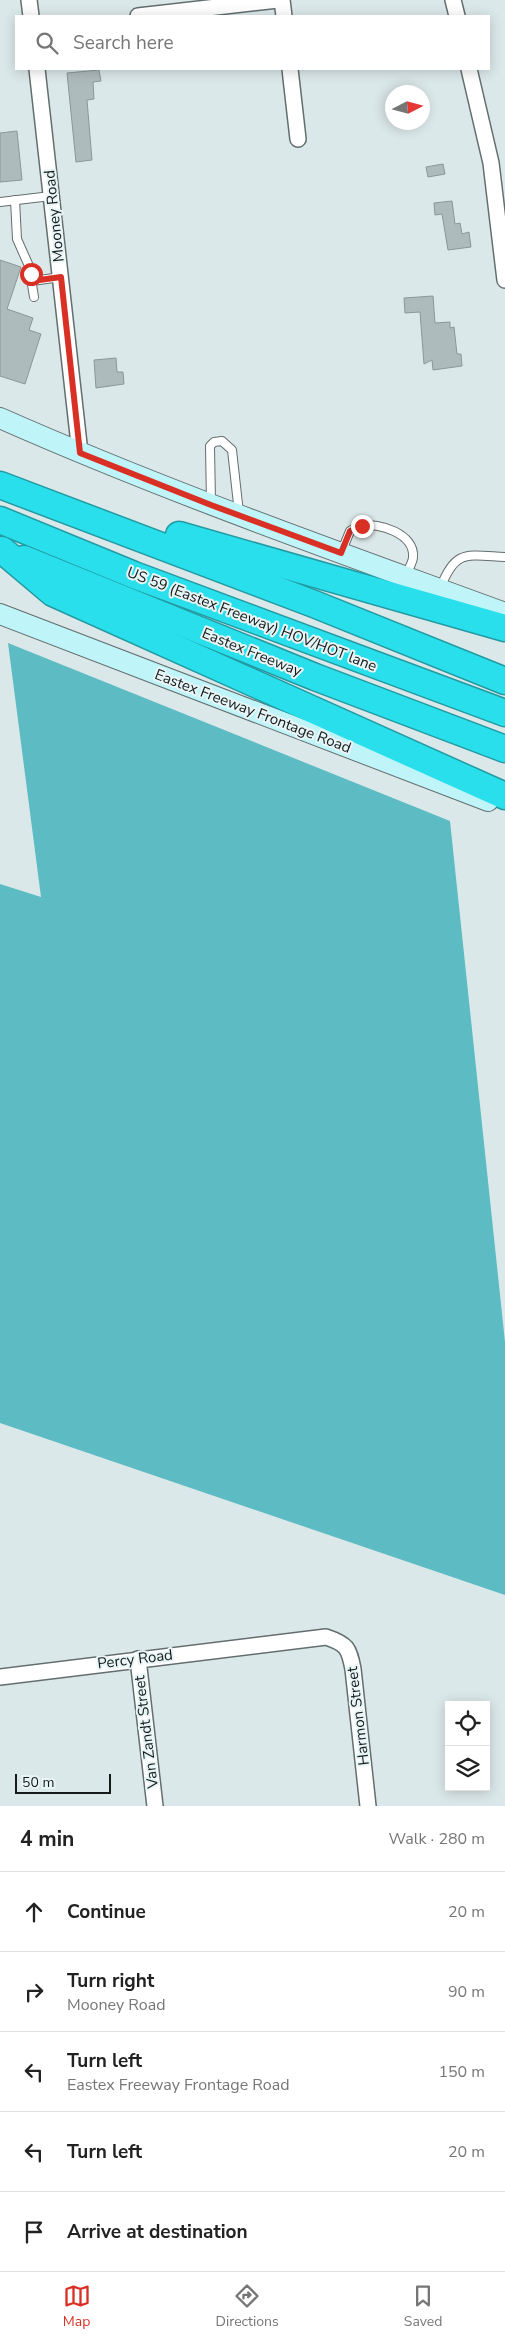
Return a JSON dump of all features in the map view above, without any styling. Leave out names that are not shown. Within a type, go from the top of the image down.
[{"type":"highway","points":[[0,480],[252,558],[505,628]]},
{"type":"highway","points":[[0,485],[314,604],[505,681]]},
{"type":"highway","name":"US 59 (Eastex Freeway) HOV/HOT lane","points":[[0,520],[134,575],[505,714]]},
{"type":"highway","points":[[1,550],[53,593],[505,796]]},
{"type":"highway","name":"Eastex Freeway","points":[[1,550],[315,677],[505,749]]},
{"type":"main road","points":[[0,418],[80,453],[211,505],[505,613]]},
{"type":"main road","name":"Eastex Freeway Frontage Road","points":[[0,614],[505,808]]},
{"type":"street","points":[[29,0],[31,15]]},
{"type":"street","points":[[147,15],[278,0]]},
{"type":"street","points":[[282,0],[284,15]]},
{"type":"street","points":[[453,0],[457,15]]},
{"type":"street","name":"Mooney Road","points":[[37,70],[80,453]]},
{"type":"street","points":[[290,70],[298,139]]},
{"type":"street","points":[[469,70],[491,163],[505,280]]},
{"type":"street","name":"Harmon Street","points":[[270,1643],[326,1637],[340,1642],[350,1650],[354,1669],[368,1806]]},
{"type":"street","name":"Percy Road","points":[[0,1677],[270,1643]]},
{"type":"street","name":"Van Zandt Street","points":[[138,1659],[155,1806]]},
{"type":"lane","points":[[0,202],[52,196]]},
{"type":"lane","points":[[15,200],[16,239],[29,266],[34,297]]},
{"type":"lane","points":[[32,281],[61,277]]},
{"type":"lane","points":[[211,505],[210,446],[214,442],[222,441],[232,450],[239,515]]},
{"type":"lane","points":[[341,553],[350,531],[362,526],[380,526],[400,535],[410,544],[413,556],[406,576]]},
{"type":"lane","points":[[440,589],[448,569],[456,559],[472,555],[505,557]]},
{"type":"shaded area","points":[[8,643],[450,821],[505,1342],[505,1595],[0,1423],[0,884],[41,897]]},
{"type":"building","points":[[99,70],[101,81],[93,82],[94,99],[87,100],[92,160],[76,162],[67,73]]},
{"type":"building","points":[[17,131],[22,180],[0,182],[0,133]]},
{"type":"building","points":[[443,164],[445,174],[428,177],[426,167]]},
{"type":"building","points":[[452,201],[455,224],[460,223],[462,234],[469,232],[471,247],[448,250],[442,214],[435,215],[434,203]]},
{"type":"building","points":[[0,260],[21,267],[7,309],[33,318],[29,330],[41,334],[25,384],[0,376]]},
{"type":"building","points":[[433,296],[435,323],[450,322],[450,328],[454,327],[457,354],[461,354],[462,366],[433,370],[432,360],[424,364],[420,312],[405,313],[404,298]]},
{"type":"building","points":[[116,358],[117,372],[123,372],[124,384],[96,388],[94,360]]},
{"type":"route","points":[[31,274],[32,281],[61,277],[80,453],[211,505],[341,553],[350,531],[362,526]]}]
